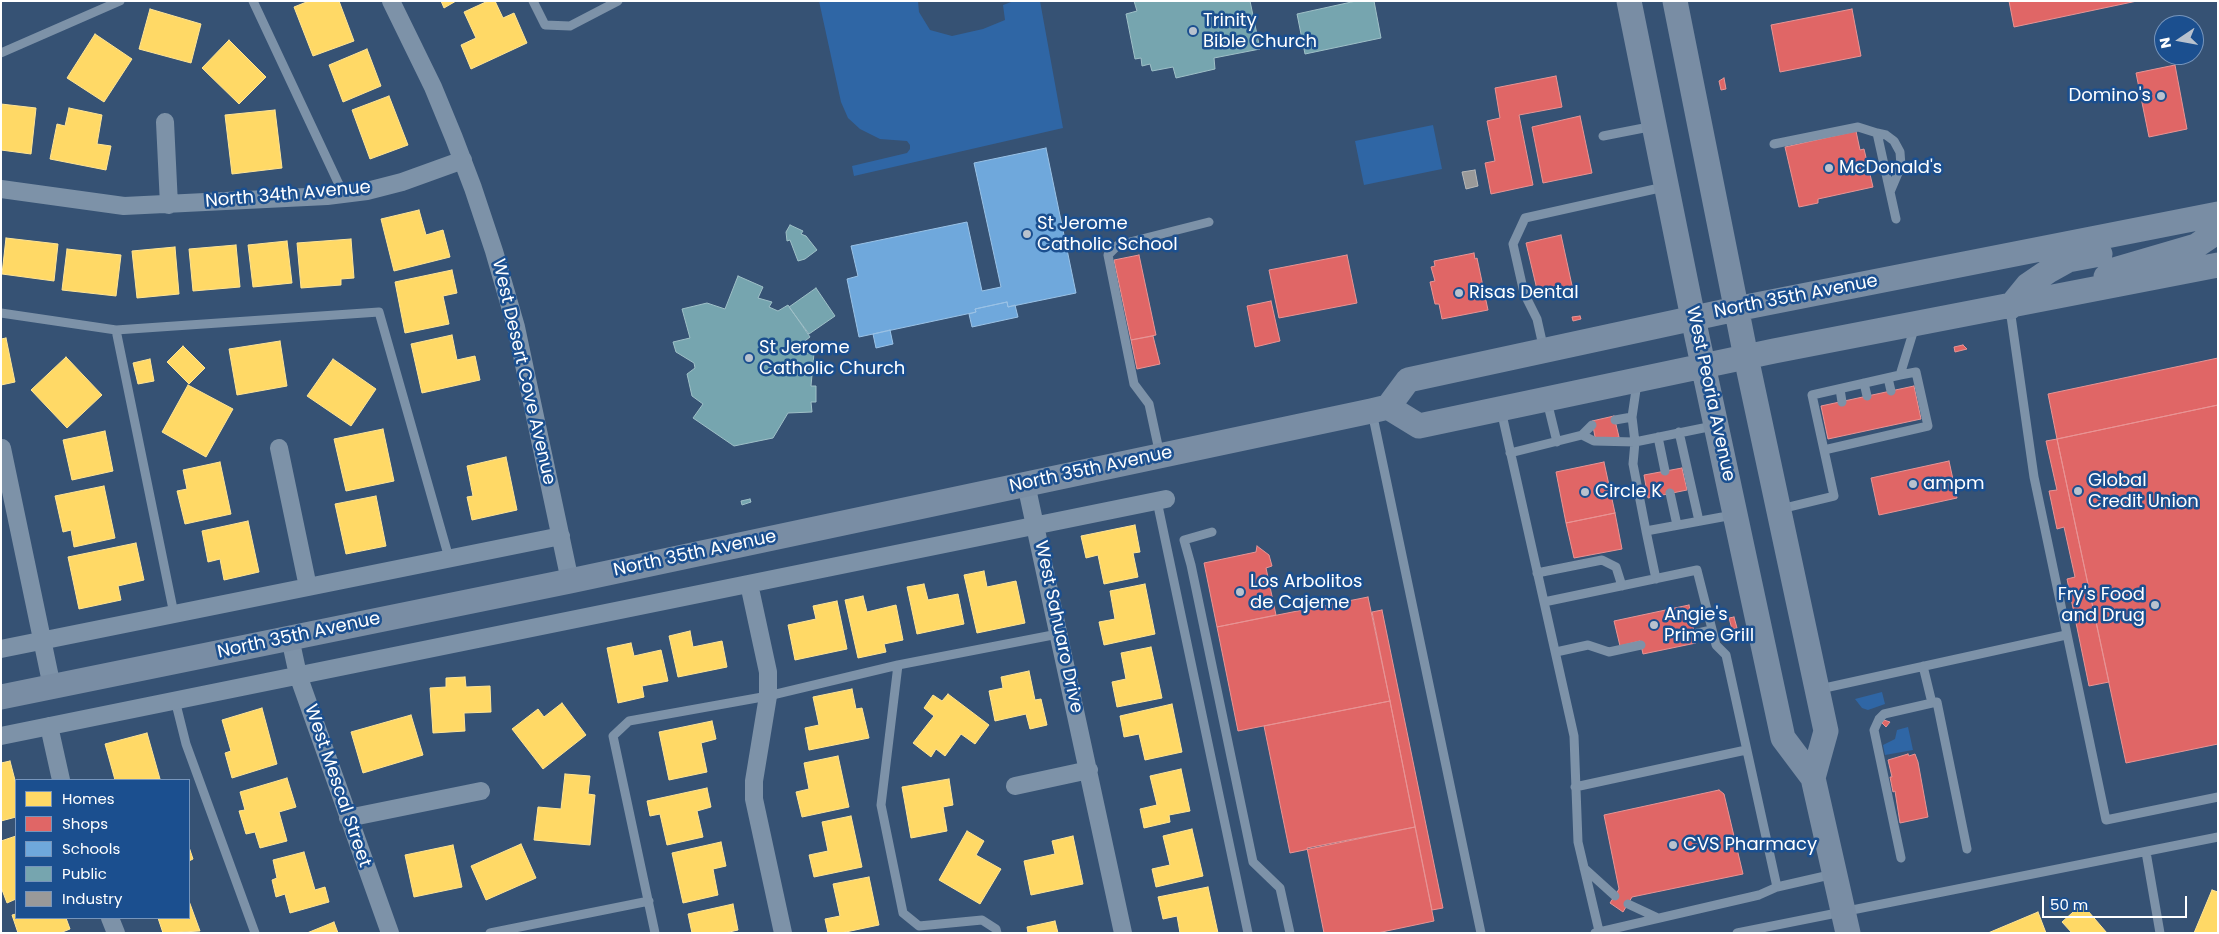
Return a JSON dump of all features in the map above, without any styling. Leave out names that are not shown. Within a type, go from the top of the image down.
[{"type":"main road","name":"West Peoria Avenue","points":[[1629,1],[1703,366],[1783,738],[1813,778],[1845,922]]},
{"type":"main road","name":"West Peoria Avenue","points":[[1675,1],[1736,309],[1826,731],[1813,778]]},
{"type":"main road","name":"North 35th Avenue","points":[[1,697],[570,581],[1380,409],[1408,380],[1736,309],[2218,214]]},
{"type":"main road","points":[[2010,306],[2028,285],[2068,260],[2138,245],[2151,240],[2170,224]]},
{"type":"main road","points":[[2088,291],[2114,270],[2196,246],[2218,231]]},
{"type":"main road","points":[[1380,409],[1419,426],[1746,357],[2218,265]]},
{"type":"street","name":"West Desert Cove Avenue","points":[[391,1],[433,87],[463,160],[494,251],[516,327],[570,581]]},
{"type":"street","points":[[165,122],[169,205]]},
{"type":"street","name":"North 34th Avenue","points":[[1,189],[124,206],[169,205],[367,191],[402,182],[463,160]]},
{"type":"street","points":[[2,448],[52,687]]},
{"type":"street","points":[[279,448],[308,587]]},
{"type":"street","name":"West Sahuaro Drive","points":[[1026,484],[1123,933]]},
{"type":"street","points":[[1,736],[1162,500]]},
{"type":"street","points":[[1,649],[561,536]]},
{"type":"street","points":[[749,584],[768,672],[768,696],[754,781],[754,799],[783,933]]},
{"type":"street","name":"West Mescal Street","points":[[290,638],[298,675],[390,933]]},
{"type":"street","points":[[49,726],[61,779]]},
{"type":"street","points":[[1015,786],[1089,770]]},
{"type":"street","points":[[348,818],[481,791]]},
{"type":"street","points":[[110,919],[116,933]]},
{"type":"lane","points":[[1,53],[120,1]]},
{"type":"lane","points":[[253,1],[343,193]]},
{"type":"lane","points":[[533,1],[545,25],[570,26],[618,1]]},
{"type":"lane","points":[[1603,136],[1654,126]]},
{"type":"lane","points":[[1774,144],[1858,128],[1886,135],[1894,141],[1900,152],[1901,166],[1890,192]]},
{"type":"lane","points":[[1877,133],[1896,219]]},
{"type":"lane","points":[[1544,350],[1537,319],[1524,293],[1513,244],[1525,218],[1667,186]]},
{"type":"lane","points":[[1160,455],[1149,404],[1134,384],[1108,255],[1118,245],[1209,222]]},
{"type":"lane","points":[[2010,306],[2031,459],[2066,635],[2106,820],[2218,797]]},
{"type":"lane","points":[[1,313],[116,330],[379,312],[449,558]]},
{"type":"lane","points":[[1900,375],[1916,325]]},
{"type":"lane","points":[[116,330],[174,614]]},
{"type":"lane","points":[[1780,509],[1834,496],[1812,395],[1916,372],[1928,426],[1899,428],[1876,433],[1851,439],[1824,450]]},
{"type":"lane","points":[[1888,378],[1891,391]]},
{"type":"lane","points":[[1638,380],[1632,417],[1635,442],[1633,464],[1656,579]]},
{"type":"lane","points":[[1864,383],[1867,396]]},
{"type":"lane","points":[[1840,389],[1842,402]]},
{"type":"lane","points":[[1547,400],[1557,442]]},
{"type":"lane","points":[[1380,409],[1481,933]]},
{"type":"lane","points":[[1501,410],[1574,736],[1578,842],[1597,932],[1759,895],[1777,887],[1834,874]]},
{"type":"lane","points":[[1615,420],[1632,417]]},
{"type":"lane","points":[[1510,453],[1582,435],[1592,425]]},
{"type":"lane","points":[[1582,435],[1594,442],[1635,442],[1716,425]]},
{"type":"lane","points":[[1679,432],[1699,521]]},
{"type":"lane","points":[[1658,437],[1665,471]]},
{"type":"lane","points":[[1670,494],[1677,525]]},
{"type":"lane","points":[[1162,500],[1248,933]]},
{"type":"lane","points":[[1646,531],[1735,514]]},
{"type":"lane","points":[[1212,532],[1184,540],[1191,565],[1253,862],[1280,888],[1290,933]]},
{"type":"lane","points":[[1537,573],[1602,560],[1616,567],[1622,586]]},
{"type":"lane","points":[[1544,602],[1696,570],[1716,645],[1726,655],[1777,887]]},
{"type":"lane","points":[[1694,634],[1711,630]]},
{"type":"lane","points":[[656,933],[613,736],[629,721],[768,696],[898,665],[1058,634]]},
{"type":"lane","points":[[1818,689],[2066,635]]},
{"type":"lane","points":[[1556,652],[1588,645],[1609,652],[1641,646]]},
{"type":"lane","points":[[898,665],[880,806],[903,913],[919,926],[982,920],[996,929],[997,933]]},
{"type":"lane","points":[[1923,666],[1932,703]]},
{"type":"lane","points":[[175,700],[186,744],[255,933]]},
{"type":"lane","points":[[1901,858],[1874,730],[1879,719],[1884,714],[1937,702],[1967,849]]},
{"type":"lane","points":[[1576,786],[1746,750]]},
{"type":"lane","points":[[1737,933],[1845,922],[2146,852],[2218,838]]},
{"type":"lane","points":[[2146,852],[2160,933]]},
{"type":"lane","points":[[1584,868],[1615,896]]},
{"type":"lane","points":[[490,933],[649,901]]},
{"type":"lane","points":[[1628,904],[1658,918]]},
{"type":"shaded area","points":[[819,1],[918,1],[919,12],[930,30],[952,36],[983,29],[1005,20],[1003,5],[1014,1],[1040,1],[1063,128],[854,176],[852,166],[907,153],[910,145],[907,141],[880,139],[860,129],[848,118],[841,102]]},
{"type":"shaded area","points":[[1433,125],[1442,169],[1364,185],[1355,141]]},
{"type":"shaded area","points":[[1882,692],[1885,704],[1868,710],[1862,708],[1855,699]]},
{"type":"shaded area","points":[[1908,727],[1913,750],[1885,755],[1883,745],[1895,739],[1897,730]]},
{"type":"building: Homes","points":[[309,1],[339,1],[354,41],[313,56],[294,7]]},
{"type":"building: Homes","points":[[441,1],[456,1],[444,8]]},
{"type":"building: Homes","points":[[488,1],[495,1],[503,18],[514,13],[527,43],[471,69],[461,45],[476,38],[464,12]]},
{"type":"building: Homes","points":[[150,9],[201,24],[191,63],[139,49]]},
{"type":"building: Homes","points":[[95,34],[132,59],[104,102],[67,78]]},
{"type":"building: Homes","points":[[229,40],[266,77],[239,104],[202,68]]},
{"type":"building: Homes","points":[[367,49],[381,86],[343,102],[329,65]]},
{"type":"building: Homes","points":[[389,96],[408,145],[370,159],[352,110]]},
{"type":"building: Homes","points":[[1,104],[36,108],[31,154],[1,150]]},
{"type":"building: Homes","points":[[69,108],[102,115],[97,144],[111,146],[106,170],[50,159],[57,124],[65,126]]},
{"type":"building: Homes","points":[[275,110],[282,168],[232,174],[225,115]]},
{"type":"building: Homes","points":[[419,210],[426,235],[443,230],[450,257],[394,271],[381,219]]},
{"type":"building: Homes","points":[[6,238],[58,244],[54,281],[2,274]]},
{"type":"building: Homes","points":[[351,239],[354,278],[341,279],[341,285],[301,288],[297,243]]},
{"type":"building: Homes","points":[[287,241],[292,283],[253,287],[248,245]]},
{"type":"building: Homes","points":[[236,245],[240,287],[193,291],[189,249]]},
{"type":"building: Homes","points":[[175,247],[179,294],[137,298],[132,251]]},
{"type":"building: Homes","points":[[67,249],[121,255],[116,296],[62,290]]},
{"type":"building: Homes","points":[[452,270],[457,293],[443,296],[449,324],[405,333],[395,282]]},
{"type":"building: Homes","points":[[452,335],[457,360],[475,356],[480,380],[422,393],[411,344]]},
{"type":"building: Homes","points":[[6,338],[15,382],[1,385],[1,339]]},
{"type":"building: Homes","points":[[280,341],[287,386],[237,395],[229,349]]},
{"type":"building: Homes","points":[[183,346],[205,368],[189,384],[167,362]]},
{"type":"building: Homes","points":[[66,357],[102,395],[67,428],[31,390]]},
{"type":"building: Homes","points":[[150,359],[154,381],[138,384],[133,363]]},
{"type":"building: Homes","points":[[333,359],[376,389],[351,426],[307,396]]},
{"type":"building: Homes","points":[[188,385],[233,409],[206,457],[162,432]]},
{"type":"building: Homes","points":[[383,429],[394,481],[346,491],[334,439]]},
{"type":"building: Homes","points":[[105,431],[113,471],[72,480],[63,440]]},
{"type":"building: Homes","points":[[506,457],[517,510],[472,520],[467,497],[473,496],[467,466]]},
{"type":"building: Homes","points":[[220,462],[231,514],[185,524],[177,491],[187,489],[183,470]]},
{"type":"building: Homes","points":[[104,486],[115,538],[74,547],[71,530],[63,532],[55,496]]},
{"type":"building: Homes","points":[[376,496],[386,546],[346,554],[335,504]]},
{"type":"building: Homes","points":[[248,521],[259,572],[224,580],[220,559],[208,562],[202,531]]},
{"type":"building: Homes","points":[[1135,525],[1140,552],[1133,553],[1138,577],[1104,584],[1098,555],[1086,558],[1081,536]]},
{"type":"building: Homes","points":[[136,543],[144,580],[118,586],[121,600],[79,609],[68,557]]},
{"type":"building: Homes","points":[[984,571],[987,587],[1016,581],[1025,623],[977,633],[964,575]]},
{"type":"building: Homes","points":[[924,584],[928,600],[958,594],[964,624],[917,634],[907,587]]},
{"type":"building: Homes","points":[[1145,584],[1155,634],[1104,645],[1099,622],[1115,619],[1110,591]]},
{"type":"building: Homes","points":[[863,596],[867,612],[896,605],[903,640],[884,644],[886,652],[858,658],[845,600]]},
{"type":"building: Homes","points":[[837,601],[847,649],[795,660],[788,625],[816,619],[813,606]]},
{"type":"building: Homes","points":[[690,631],[693,647],[722,641],[727,667],[678,677],[669,636]]},
{"type":"building: Homes","points":[[631,643],[634,656],[661,650],[668,681],[642,686],[644,697],[618,703],[607,648]]},
{"type":"building: Homes","points":[[1151,647],[1162,698],[1117,707],[1112,682],[1126,679],[1121,653]]},
{"type":"building: Homes","points":[[1029,671],[1035,700],[1041,699],[1047,725],[1030,729],[1026,714],[995,721],[989,691],[1003,688],[1001,677]]},
{"type":"building: Homes","points":[[465,677],[466,687],[490,686],[491,712],[464,713],[465,731],[433,733],[430,688],[446,687],[446,678]]},
{"type":"building: Homes","points":[[852,689],[856,709],[862,708],[869,738],[809,750],[805,728],[819,725],[813,697]]},
{"type":"building: Homes","points":[[948,694],[989,725],[975,744],[961,734],[945,756],[936,749],[931,757],[913,743],[934,716],[924,708],[933,695],[942,701]]},
{"type":"building: Homes","points":[[562,703],[586,735],[543,769],[512,729],[538,709],[544,717]]},
{"type":"building: Homes","points":[[1172,704],[1182,752],[1145,760],[1139,734],[1124,737],[1120,716]]},
{"type":"building: Homes","points":[[262,708],[277,764],[232,778],[225,753],[231,751],[222,720]]},
{"type":"building: Homes","points":[[411,715],[423,755],[363,773],[351,732]]},
{"type":"building: Homes","points":[[712,721],[716,739],[701,743],[707,772],[669,780],[659,732]]},
{"type":"building: Homes","points":[[147,733],[160,779],[115,779],[105,744]]},
{"type":"building: Homes","points":[[838,756],[849,807],[802,817],[796,792],[809,789],[804,763]]},
{"type":"building: Homes","points":[[10,761],[15,780],[15,817],[1,821],[1,763]]},
{"type":"building: Homes","points":[[1181,769],[1190,811],[1169,815],[1170,822],[1144,828],[1140,809],[1157,805],[1150,776]]},
{"type":"building: Homes","points":[[565,774],[590,776],[588,794],[595,795],[590,845],[534,840],[538,807],[561,809]]},
{"type":"building: Homes","points":[[287,778],[296,807],[279,812],[287,841],[260,848],[255,832],[246,834],[239,811],[245,810],[240,792]]},
{"type":"building: Homes","points":[[949,779],[953,805],[943,807],[947,831],[911,838],[902,787]]},
{"type":"building: Homes","points":[[707,788],[711,807],[697,811],[703,837],[667,845],[660,814],[650,816],[647,801]]},
{"type":"building: Homes","points":[[851,816],[862,867],[814,877],[809,855],[828,851],[822,822]]},
{"type":"building: Homes","points":[[1192,829],[1203,876],[1156,887],[1152,869],[1170,865],[1163,836]]},
{"type":"building: Homes","points":[[967,831],[984,841],[976,855],[1001,869],[980,904],[939,880]]},
{"type":"building: Homes","points":[[15,836],[15,899],[7,903],[1,887],[1,841]]},
{"type":"building: Homes","points":[[1073,836],[1083,884],[1031,895],[1024,861],[1055,854],[1052,841]]},
{"type":"building: Homes","points":[[721,842],[726,866],[713,869],[718,895],[683,903],[672,853]]},
{"type":"building: Homes","points":[[521,844],[536,878],[486,900],[471,866]]},
{"type":"building: Homes","points":[[453,845],[462,887],[414,897],[405,855]]},
{"type":"building: Homes","points":[[190,850],[193,859],[190,860]]},
{"type":"building: Homes","points":[[304,852],[315,890],[325,887],[329,902],[290,913],[285,894],[276,897],[272,880],[277,878],[273,860]]},
{"type":"building: Homes","points":[[869,877],[879,925],[841,933],[828,933],[825,919],[840,916],[833,884]]},
{"type":"building: Homes","points":[[1208,887],[1218,933],[1180,933],[1177,916],[1163,919],[1158,897]]},
{"type":"building: Homes","points":[[2212,890],[2218,892],[2218,933],[2194,933]]},
{"type":"building: Homes","points":[[190,904],[200,931],[163,933],[158,919],[190,919]]},
{"type":"building: Homes","points":[[733,904],[738,930],[725,933],[692,933],[688,914]]},
{"type":"building: Homes","points":[[2082,904],[2107,933],[2072,933],[2062,922]]},
{"type":"building: Homes","points":[[2038,912],[2046,933],[1988,933]]},
{"type":"building: Homes","points":[[15,914],[15,919],[66,919],[70,929],[60,933],[18,933],[12,915]]},
{"type":"building: Homes","points":[[1055,921],[1058,933],[1028,933],[1027,927]]},
{"type":"building: Homes","points":[[334,922],[338,933],[307,933]]},
{"type":"building: Shops","points":[[2009,1],[2137,1],[2014,27]]},
{"type":"building: Shops","points":[[1852,9],[1861,56],[1780,72],[1771,25]]},
{"type":"building: Shops","name":"Domino's","points":[[2175,65],[2187,129],[2149,137],[2136,73]]},
{"type":"building: Shops","points":[[1556,76],[1562,107],[1519,115],[1533,185],[1491,194],[1485,163],[1495,161],[1487,121],[1500,118],[1495,88]]},
{"type":"building: Shops","points":[[1724,78],[1726,89],[1721,90],[1719,81]]},
{"type":"building: Shops","points":[[1580,116],[1592,173],[1543,183],[1532,127]]},
{"type":"building: Shops","name":"McDonald's","points":[[1856,131],[1860,150],[1864,149],[1873,187],[1818,199],[1818,203],[1799,207],[1785,147]]},
{"type":"building: Shops","points":[[1561,235],[1573,290],[1539,298],[1526,243]]},
{"type":"building: Shops","name":"Risas Dental","points":[[1474,253],[1475,259],[1477,258],[1488,310],[1442,319],[1439,304],[1435,304],[1430,282],[1435,281],[1431,267],[1435,266],[1434,261]]},
{"type":"building: Shops","points":[[1139,255],[1156,335],[1131,340],[1114,260]]},
{"type":"building: Shops","points":[[1347,255],[1357,303],[1279,318],[1269,270]]},
{"type":"building: Shops","points":[[1271,301],[1280,341],[1255,347],[1247,306]]},
{"type":"building: Shops","points":[[1580,316],[1581,319],[1573,321],[1572,317]]},
{"type":"building: Shops","points":[[1153,336],[1160,364],[1137,369],[1131,340]]},
{"type":"building: Shops","points":[[1963,345],[1967,349],[1955,352],[1954,347]]},
{"type":"building: Shops","points":[[2218,358],[2218,405],[2057,439],[2048,394]]},
{"type":"building: Shops","points":[[1914,386],[1921,419],[1828,439],[1821,406]]},
{"type":"building: Shops","name":"Fry's Food and Drug","points":[[2218,405],[2218,744],[2126,763],[2057,439]]},
{"type":"building: Shops","points":[[1614,416],[1619,437],[1596,442],[1592,421]]},
{"type":"building: Shops","points":[[2057,439],[2109,682],[2089,686],[2067,579],[2075,577],[2064,527],[2057,529],[2049,491],[2057,490],[2046,441]]},
{"type":"building: Shops","name":"ampm","points":[[1949,461],[1957,498],[1879,515],[1871,478]]},
{"type":"building: Shops","name":"Circle K","points":[[1604,462],[1615,513],[1566,523],[1556,472]]},
{"type":"building: Shops","points":[[1682,468],[1687,490],[1648,498],[1644,475]]},
{"type":"building: Shops","points":[[1615,513],[1622,549],[1574,558],[1566,523]]},
{"type":"building: Shops","name":"Los Arbolitos de Cajeme","points":[[1257,546],[1269,555],[1272,566],[1266,568],[1276,615],[1217,627],[1204,563],[1256,552]]},
{"type":"building: Shops","points":[[1368,597],[1390,701],[1238,731],[1217,627]]},
{"type":"building: Shops","name":"Angie's Prime Grill","points":[[1689,605],[1696,643],[1643,654],[1640,641],[1620,646],[1614,621]]},
{"type":"building: Shops","points":[[1382,610],[1443,908],[1432,910],[1372,612]]},
{"type":"building: Shops","points":[[1734,617],[1737,628],[1732,629],[1729,618]]},
{"type":"building: Shops","points":[[1390,701],[1415,827],[1290,853],[1264,726]]},
{"type":"building: Shops","points":[[1884,720],[1890,722],[1886,727],[1882,723]]},
{"type":"building: Shops","points":[[1908,754],[1909,756],[1915,754],[1918,762],[1928,817],[1900,823],[1888,760]]},
{"type":"building: Shops","name":"CVS Pharmacy","points":[[1719,790],[1724,794],[1743,874],[1632,897],[1623,912],[1610,903],[1619,889],[1604,815]]},
{"type":"building: Shops","points":[[1415,827],[1434,921],[1377,933],[1324,933],[1307,848]]},
{"type":"building: Schools","name":"St Jerome Catholic School","points":[[1046,148],[1076,293],[1008,307],[1007,302],[975,309],[976,312],[859,337],[847,279],[858,276],[851,246],[967,222],[982,291],[1001,287],[974,163]]},
{"type":"building: Schools","points":[[1007,302],[1008,307],[1015,305],[1018,317],[972,327],[969,314],[976,312],[975,309]]},
{"type":"building: Schools","points":[[890,330],[893,344],[876,348],[873,334]]},
{"type":"building: Public","name":"Trinity Bible Church","points":[[1134,1],[1250,1],[1260,49],[1214,58],[1215,69],[1176,78],[1173,67],[1152,71],[1150,64],[1142,66],[1141,58],[1135,59],[1126,14],[1137,11]]},
{"type":"building: Public","points":[[1356,1],[1374,1],[1381,38],[1305,54],[1297,14]]},
{"type":"building: Public","points":[[790,225],[803,231],[801,234],[806,236],[817,250],[805,259],[798,261],[790,240],[787,241],[786,232]]},
{"type":"building: Public","name":"St Jerome Catholic Church","points":[[738,276],[763,287],[758,298],[772,302],[769,307],[778,311],[788,305],[810,337],[801,344],[801,353],[814,353],[811,386],[816,386],[816,402],[811,402],[812,412],[788,413],[773,438],[734,446],[693,418],[703,404],[692,396],[687,374],[695,368],[694,363],[676,352],[673,342],[690,338],[682,309],[707,303],[725,309]]},
{"type":"building: Public","points":[[816,288],[835,316],[809,334],[789,307]]},
{"type":"building: Public","points":[[750,499],[751,502],[742,505],[741,501]]},
{"type":"building: Industry","points":[[1475,170],[1478,186],[1466,189],[1462,172]]},
{"type":"place","name":"Trinity Bible Church","points":[[1193,31]]},
{"type":"place","name":"Domino's","points":[[2161,96]]},
{"type":"place","name":"McDonald's","points":[[1829,168]]},
{"type":"place","name":"St Jerome Catholic School","points":[[1027,234]]},
{"type":"place","name":"Risas Dental","points":[[1459,293]]},
{"type":"place","name":"St Jerome Catholic Church","points":[[749,358]]},
{"type":"place","name":"ampm","points":[[1913,484]]},
{"type":"place","name":"Global Credit Union","points":[[2078,491]]},
{"type":"place","name":"Circle K","points":[[1585,492]]},
{"type":"place","name":"Los Arbolitos de Cajeme","points":[[1240,592]]},
{"type":"place","name":"Fry's Food and Drug","points":[[2155,605]]},
{"type":"place","name":"Angie's Prime Grill","points":[[1654,625]]},
{"type":"place","name":"CVS Pharmacy","points":[[1673,845]]}]
